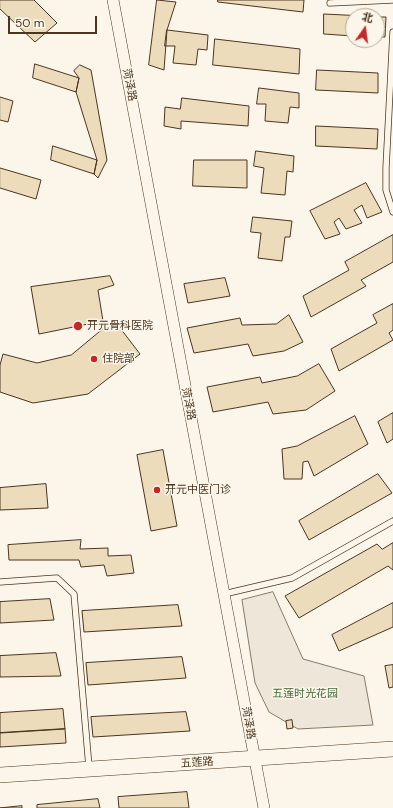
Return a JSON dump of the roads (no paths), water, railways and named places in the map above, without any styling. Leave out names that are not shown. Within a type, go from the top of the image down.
[{"type":"street","name":"菏泽路","points":[[113,0],[264,808]]},
{"type":"street","name":"五莲路","points":[[0,775],[254,760],[393,749]]},
{"type":"lane","points":[[330,3],[393,0]]},
{"type":"lane","points":[[393,32],[386,168],[386,190],[393,212]]},
{"type":"lane","points":[[224,594],[292,578],[393,521]]},
{"type":"lane","points":[[0,582],[58,578],[74,594],[89,770]]},
{"type":"place","name":"开元骨科医院","points":[[78,326]]},
{"type":"place","name":"住院部","points":[[94,359]]},
{"type":"place","name":"开元中医门诊","points":[[157,490]]},
{"type":"park label","name":"五莲时光花园","points":[[305,694]]}]
